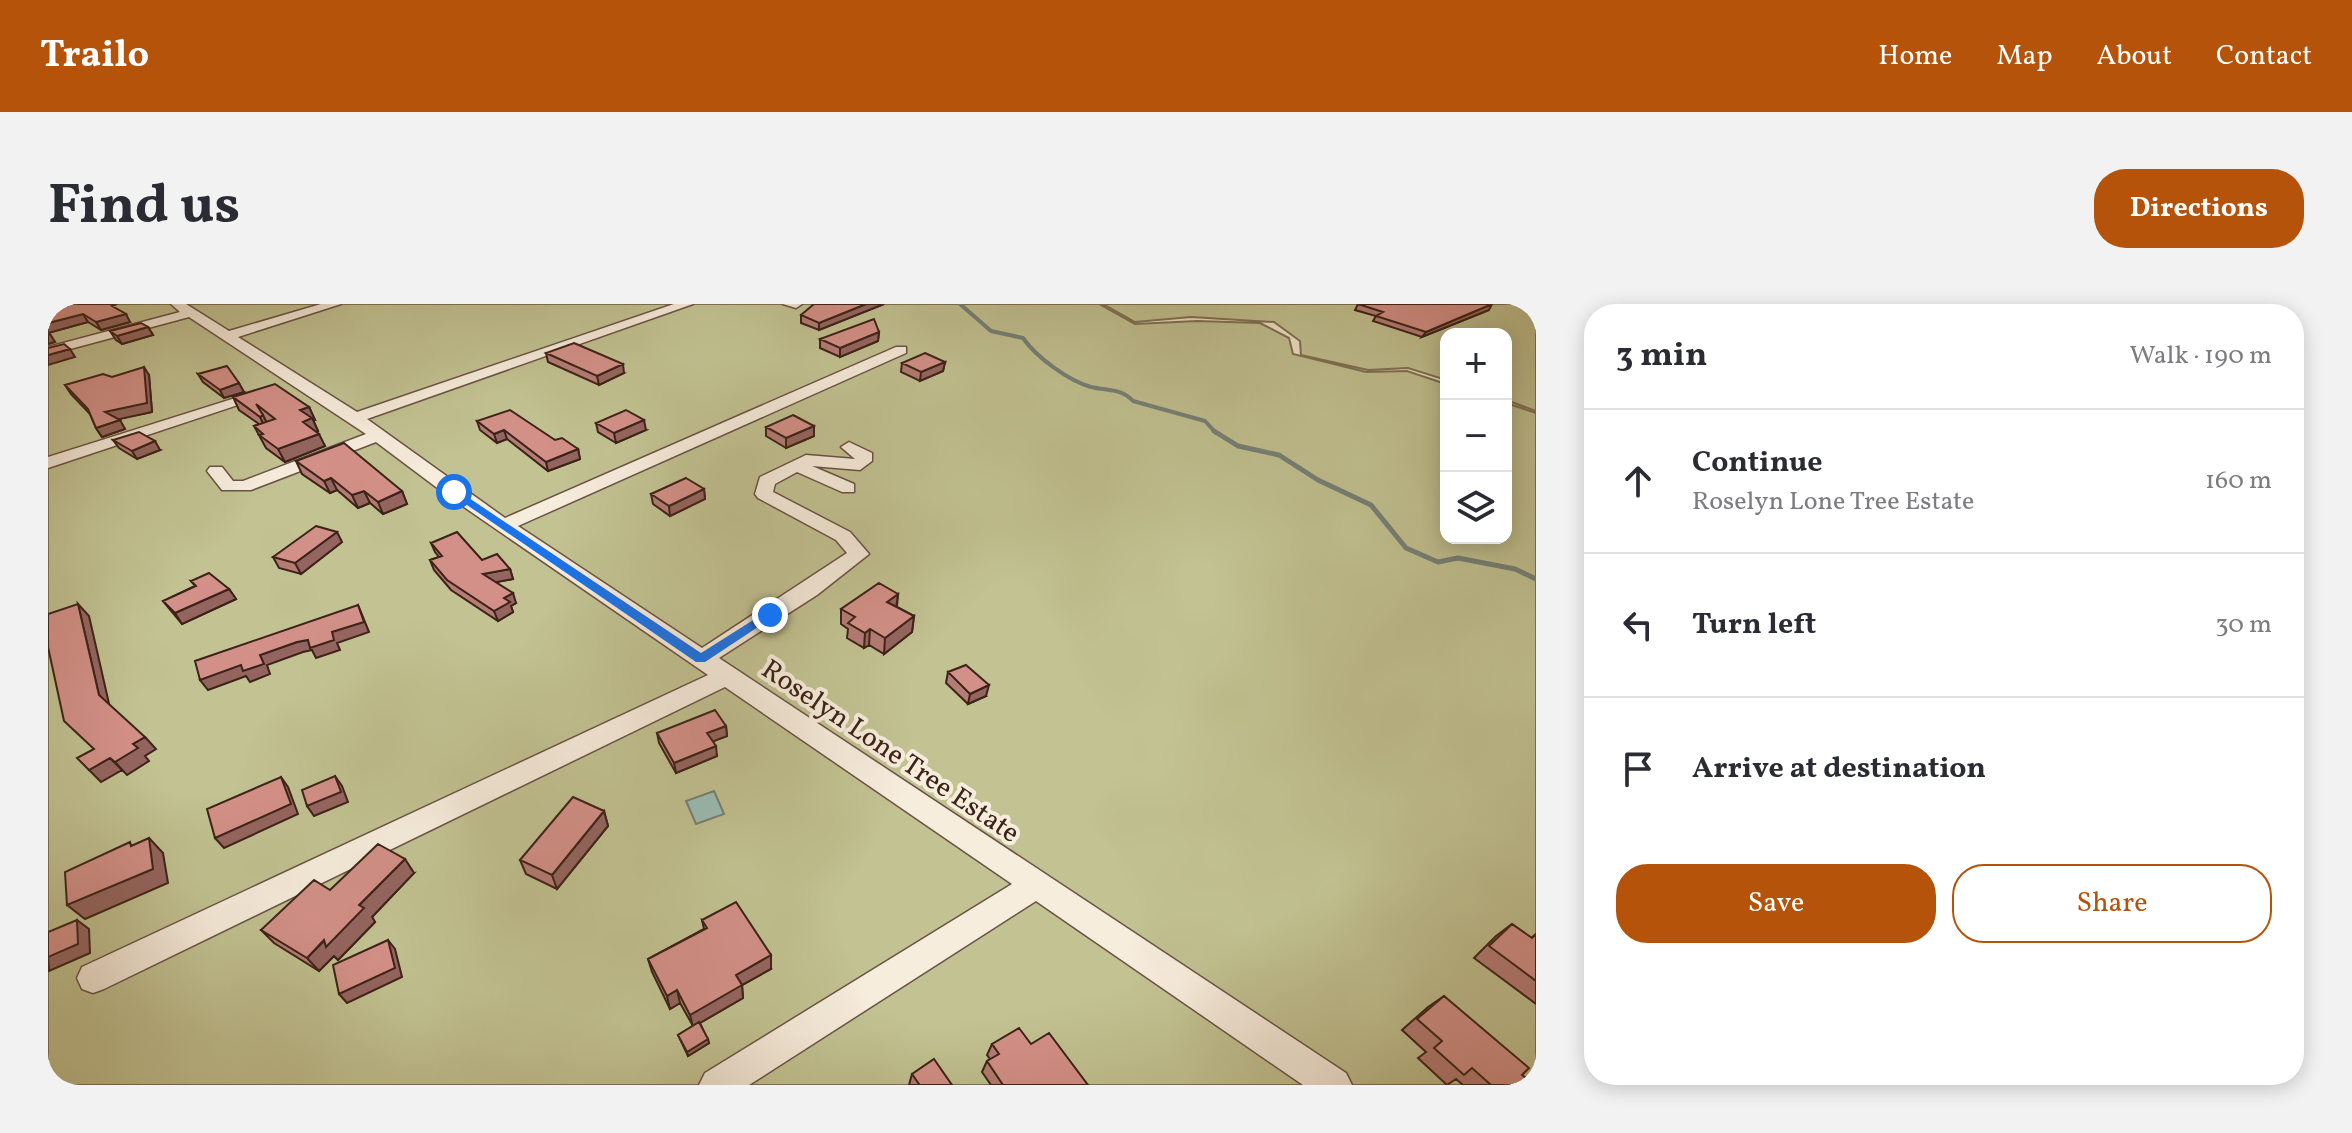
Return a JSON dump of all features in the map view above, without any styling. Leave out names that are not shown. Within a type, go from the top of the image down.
[{"type":"street","points":[[227,336],[335,304]]},
{"type":"street","points":[[355,418],[422,402],[687,304]]},
{"type":"street","points":[[789,304],[796,304]]},
{"type":"street","points":[[48,351],[184,308]]},
{"type":"street","name":"Roselyn Lone Tree Estate","points":[[184,308],[355,418],[504,525],[726,677],[1334,1085]]},
{"type":"street","points":[[504,525],[901,350]]},
{"type":"street","points":[[48,463],[299,382]]},
{"type":"street","points":[[216,471],[228,486],[245,486],[379,435]]},
{"type":"street","points":[[701,659],[820,584],[859,554],[843,536],[764,494],[766,481],[810,459],[860,465],[866,457],[849,447]]},
{"type":"street","points":[[796,465],[848,488]]},
{"type":"street","points":[[93,978],[726,677]]},
{"type":"street","points":[[717,1085],[1034,886]]},
{"type":"green space","points":[[48,304],[1099,304],[1135,324],[1197,321],[1260,323],[1289,338],[1293,354],[1366,372],[1407,371],[1440,382],[1440,544],[1512,544],[1512,405],[1536,413],[1536,1085],[48,1085]]},
{"type":"green space","points":[[1103,304],[1536,304],[1536,411],[1512,402],[1512,328],[1440,328],[1440,378],[1408,368],[1368,370],[1301,355],[1300,341],[1274,322],[1191,317],[1135,322]]},
{"type":"water","points":[[714,791],[724,814],[696,824],[686,801]]},
{"type":"building","points":[[48,304],[117,304],[112,306],[126,314],[96,322],[83,314],[48,323]]},
{"type":"building","points":[[814,304],[866,304],[819,323],[801,315]]},
{"type":"building","points":[[1358,304],[1492,304],[1426,332],[1376,316],[1383,312]]},
{"type":"building","points":[[874,319],[879,332],[840,348],[820,339]]},
{"type":"building","points":[[141,323],[148,327],[117,336],[110,331]]},
{"type":"building","points":[[574,343],[623,364],[597,376],[546,353]]},
{"type":"building","points":[[64,344],[70,349],[48,355],[48,348]]},
{"type":"building","points":[[925,353],[945,362],[921,372],[902,363]]},
{"type":"building","points":[[227,366],[239,383],[220,390],[198,374]]},
{"type":"building","points":[[144,367],[147,403],[105,412],[120,420],[96,428],[88,409],[65,385],[103,374],[112,377]]},
{"type":"building","points":[[275,384],[309,407],[300,410],[312,418],[303,422],[319,434],[278,449],[259,435],[263,434],[254,426],[275,419],[256,404],[263,415],[260,417],[233,397]]},
{"type":"building","points":[[510,410],[555,440],[562,438],[578,449],[546,462],[504,430],[494,434],[477,421]]},
{"type":"building","points":[[626,410],[644,420],[614,433],[596,423]]},
{"type":"building","points":[[793,415],[814,426],[786,438],[766,427]]},
{"type":"building","points":[[139,432],[155,441],[132,451],[113,440]]},
{"type":"building","points":[[344,443],[402,491],[378,502],[364,491],[352,495],[331,478],[324,481],[296,461]]},
{"type":"building","points":[[686,478],[704,489],[669,506],[651,494]]},
{"type":"building","points":[[316,526],[337,532],[295,563],[273,557]]},
{"type":"building","points":[[457,532],[482,560],[497,554],[510,569],[483,574],[513,593],[504,598],[510,602],[494,611],[447,580],[430,560],[442,556],[431,543]]},
{"type":"building","points":[[209,573],[229,589],[175,613],[163,601],[196,586],[191,581]]},
{"type":"building","points":[[879,583],[898,594],[887,602],[914,616],[885,638],[870,629],[865,633],[848,623],[855,617],[841,609]]},
{"type":"building","points":[[78,604],[99,695],[145,737],[133,744],[138,748],[115,762],[110,758],[89,770],[77,758],[94,749],[64,721],[48,647],[48,614]]},
{"type":"building","points":[[358,605],[364,622],[332,632],[334,640],[310,648],[308,640],[297,642],[260,655],[264,664],[243,671],[241,665],[200,680],[195,661]]},
{"type":"building","points":[[966,665],[989,685],[970,694],[948,672]]},
{"type":"building","points":[[715,710],[726,726],[707,733],[716,746],[674,763],[657,733]]},
{"type":"building","points":[[335,776],[341,792],[307,806],[302,790]]},
{"type":"building","points":[[281,777],[291,804],[215,838],[207,809]]},
{"type":"building","points":[[573,797],[604,811],[552,875],[520,860]]},
{"type":"building","points":[[149,838],[153,869],[67,905],[65,872],[130,842],[131,846]]},
{"type":"building","points":[[378,844],[405,859],[359,905],[364,908],[326,947],[324,940],[307,958],[261,930],[314,880],[330,890]]},
{"type":"building","points":[[736,902],[771,955],[736,975],[742,985],[690,1015],[677,990],[667,996],[648,959],[707,928],[702,920]]},
{"type":"building","points":[[77,920],[78,944],[48,957],[48,932]]},
{"type":"building","points":[[1512,924],[1532,938],[1536,934],[1536,981],[1489,946]]},
{"type":"building","points":[[388,940],[395,968],[339,994],[333,965]]},
{"type":"building","points":[[1444,996],[1529,1068],[1522,1075],[1534,1085],[1491,1085],[1472,1068],[1464,1075],[1434,1048],[1442,1041],[1417,1019]]},
{"type":"building","points":[[699,1022],[708,1039],[687,1052],[678,1035]]},
{"type":"building","points":[[1019,1028],[1031,1044],[1049,1033],[1088,1085],[1003,1085],[987,1061],[999,1054],[992,1044]]},
{"type":"building","points":[[934,1059],[952,1085],[917,1085],[912,1074]]},
{"type":"waterway","points":[[960,304],[991,331],[1023,338],[1063,374],[1091,387],[1119,392],[1133,401],[1205,421],[1214,431]]},
{"type":"waterway","points":[[1214,431],[1238,446],[1279,455],[1318,480],[1371,505],[1406,548],[1438,562],[1458,558],[1515,569],[1536,579]]},
{"type":"route","points":[[454,492],[701,659],[770,615]]}]
